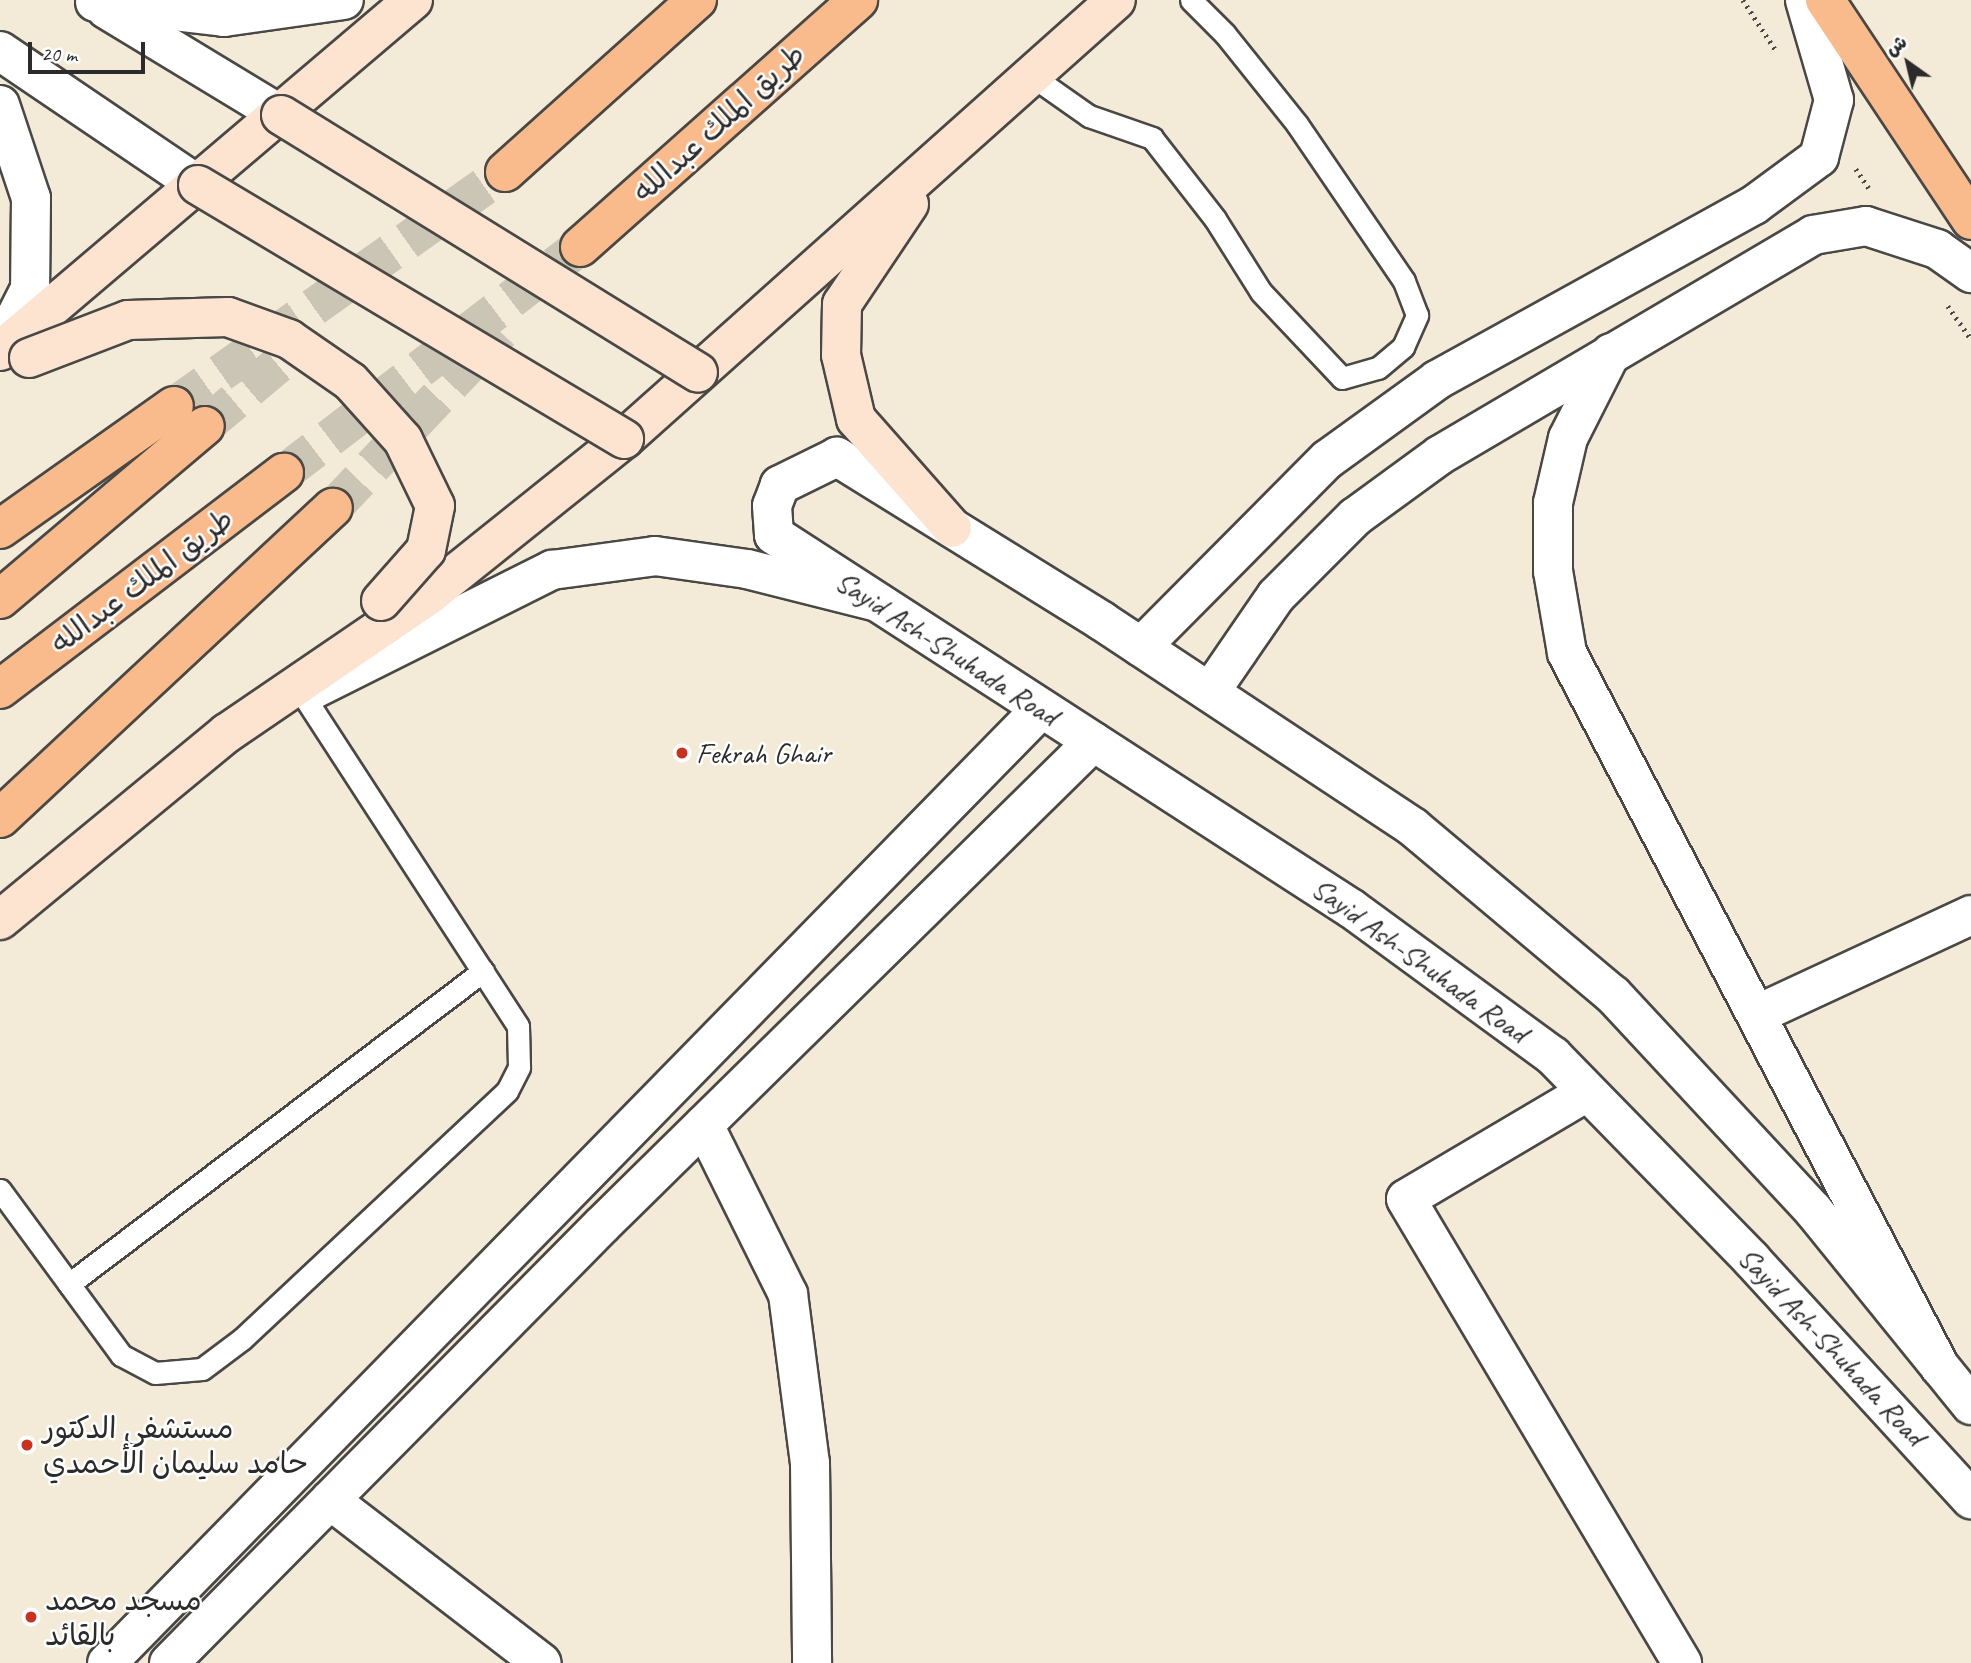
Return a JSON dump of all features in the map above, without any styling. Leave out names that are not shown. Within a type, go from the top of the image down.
[{"type":"main road","points":[[7,358],[198,185],[413,0]]},
{"type":"main road","points":[[505,172],[697,0]]},
{"type":"main road","name":"طريق الملك عبدالله","points":[[580,247],[858,0]]},
{"type":"main road","points":[[952,528],[856,419],[841,355],[842,304],[937,164],[1078,0]]},
{"type":"main road","points":[[227,733],[429,595],[624,439],[937,164],[1116,0]]},
{"type":"main road","points":[[1825,0],[1971,220]]},
{"type":"main road","points":[[281,115],[698,373]]},
{"type":"main road","points":[[198,185],[624,439]]},
{"type":"main road","points":[[0,920],[227,733],[381,601],[426,550],[435,506],[402,439],[351,382],[289,340],[228,317],[128,320],[7,358]]},
{"type":"main road","points":[[0,529],[190,416],[0,599]]},
{"type":"main road","name":"طريق الملك عبدالله","points":[[0,689],[284,473]]},
{"type":"main road","points":[[0,818],[333,508]]},
{"type":"street","points":[[93,1],[224,17],[344,0]]},
{"type":"street","points":[[1141,647],[1328,459],[1437,380],[1754,205],[1819,157],[1834,100],[1805,0]]},
{"type":"street","points":[[93,1],[281,115]]},
{"type":"street","points":[[0,51],[198,185]]},
{"type":"street","points":[[0,105],[31,198],[30,289],[7,358]]},
{"type":"street","points":[[1210,692],[1276,596],[1355,517],[1440,455],[1813,235],[1866,226],[1937,248],[1971,273]]},
{"type":"street","points":[[1611,353],[1568,438],[1553,503],[1553,571],[1567,653],[1758,1014],[1940,1367]]},
{"type":"street","name":"Sayid Ash-Shuhada Road","points":[[1971,1405],[1813,1210],[1612,995],[1413,827],[1141,647],[836,457],[780,485],[772,506],[774,535],[1040,710],[1353,909],[1553,1056],[1760,1269],[1971,1499]]},
{"type":"street","points":[[227,733],[552,570],[654,556],[747,569],[877,602]]},
{"type":"street","points":[[107,1663],[1040,710]]},
{"type":"street","points":[[169,1663],[704,1125],[1093,742]]},
{"type":"street","points":[[1758,1014],[1971,915]]},
{"type":"street","points":[[1587,1092],[1406,1199],[1682,1663]]},
{"type":"street","points":[[704,1125],[788,1294],[810,1463],[812,1663]]},
{"type":"street","points":[[330,1500],[542,1663]]},
{"type":"lane","points":[[1032,76],[1089,116],[1152,138],[1215,219],[1261,292],[1342,378],[1378,368],[1403,347],[1417,315],[1404,281],[1297,124],[1225,34],[1191,0]]},
{"type":"lane","points":[[0,1190],[121,1355],[155,1373],[202,1369],[242,1339],[506,1091],[519,1067],[518,1026],[303,695]]},
{"type":"lane","points":[[69,1284],[483,971]]},
{"type":"tunnel","points":[[174,406],[505,172]]},
{"type":"tunnel","points":[[284,473],[580,247]]},
{"type":"tunnel","points":[[333,508],[500,332]]},
{"type":"tunnel","points":[[205,426],[306,341]]},
{"type":"place","name":"Fekrah Ghair","points":[[682,753]]},
{"type":"place","name":"مستشفى الدكتور حامد سليمان الأحمدي","points":[[27,1445]]},
{"type":"place","name":"مسجد محمد بالقائد","points":[[31,1617]]}]
